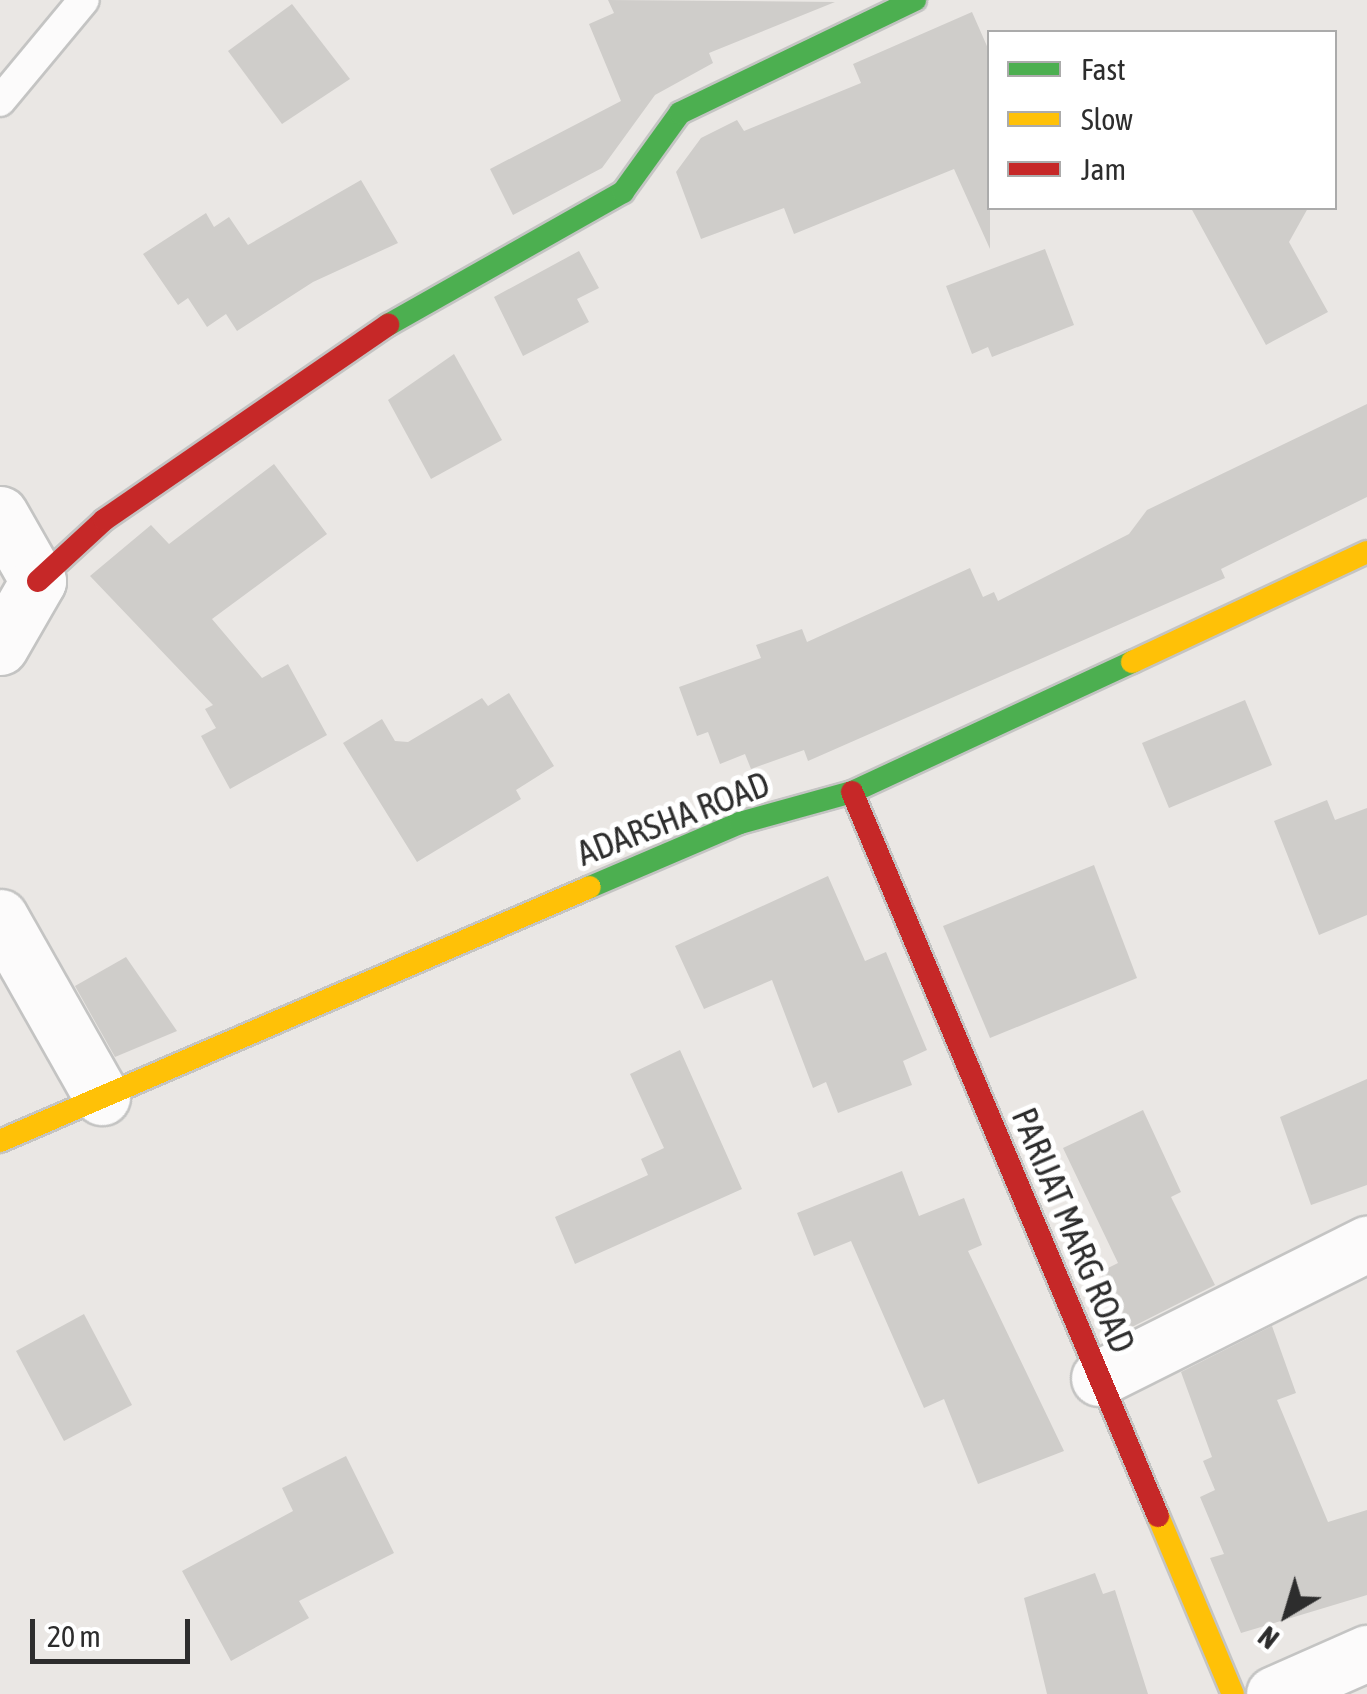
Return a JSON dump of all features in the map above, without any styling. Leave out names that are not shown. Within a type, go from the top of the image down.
[{"type":"street","points":[[0,647],[38,581],[104,520],[434,294],[623,192],[680,113],[915,0]]},
{"type":"street","points":[[0,514],[38,581]]},
{"type":"street","name":"ADARSHA ROAD","points":[[0,1141],[740,823],[852,792],[1367,552]]},
{"type":"street","name":"PARIJAT MARG ROAD","points":[[852,792],[1233,1694]]},
{"type":"street","points":[[0,917],[102,1097]]},
{"type":"street","points":[[1098,1378],[1367,1244]]},
{"type":"street","points":[[1274,1694],[1367,1653]]},
{"type":"lane","points":[[0,101],[84,0]]},
{"type":"building","points":[[608,0],[835,2],[709,53],[713,63],[655,95],[602,168],[513,215],[490,169],[621,101],[589,24],[614,13]]},
{"type":"building","points":[[292,4],[350,79],[282,124],[228,51]]},
{"type":"building","points":[[972,12],[987,46],[990,249],[954,169],[794,234],[784,208],[701,239],[676,172],[701,138],[737,120],[744,131],[861,83],[853,64]]},
{"type":"building","points":[[361,180],[398,243],[313,282],[237,331],[226,314],[207,327],[188,298],[178,305],[143,254],[206,213],[214,227],[229,217],[248,245]]},
{"type":"building","points":[[1192,210],[1307,210],[1289,242],[1328,312],[1266,345]]},
{"type":"building","points":[[1045,249],[1074,325],[992,357],[988,347],[972,354],[946,286]]},
{"type":"building","points":[[579,251],[599,288],[577,299],[589,322],[523,356],[494,297]]},
{"type":"building","points":[[454,354],[502,440],[431,479],[388,400]]},
{"type":"building","points":[[1367,404],[1367,497],[1221,569],[1225,578],[808,761],[804,750],[751,769],[745,754],[720,764],[708,732],[697,736],[679,687],[761,658],[756,645],[802,629],[807,642],[970,568],[983,597],[994,592],[998,601],[1129,534],[1147,510]]},
{"type":"building","points":[[274,464],[327,534],[212,619],[262,678],[288,664],[327,735],[230,789],[201,736],[216,728],[205,709],[213,705],[90,576],[151,525],[169,544]]},
{"type":"building","points":[[509,693],[554,766],[516,790],[521,799],[417,862],[343,743],[382,719],[395,741],[408,742],[482,698],[488,706]]},
{"type":"building","points":[[1245,700],[1272,765],[1169,808],[1142,743]]},
{"type":"building","points":[[1327,800],[1335,820],[1367,808],[1367,915],[1319,935],[1274,821]]},
{"type":"building","points":[[1094,865],[1137,978],[990,1038],[943,926]]},
{"type":"building","points":[[828,876],[865,961],[886,952],[927,1050],[903,1061],[912,1085],[838,1113],[826,1082],[813,1088],[772,980],[704,1009],[675,946]]},
{"type":"building","points":[[126,957],[177,1031],[115,1057],[75,986]]},
{"type":"building","points":[[680,1050],[742,1189],[575,1264],[555,1217],[648,1175],[641,1159],[664,1148],[630,1074]]},
{"type":"building","points":[[1367,1079],[1367,1185],[1311,1205],[1280,1117]]},
{"type":"building","points":[[1143,1110],[1181,1192],[1171,1197],[1215,1285],[1128,1329],[1100,1272],[1118,1263],[1063,1148]]},
{"type":"building","points":[[902,1171],[919,1216],[964,1198],[982,1245],[968,1251],[1064,1451],[978,1484],[944,1399],[924,1408],[851,1241],[814,1256],[797,1213]]},
{"type":"building","points":[[84,1314],[132,1405],[64,1441],[16,1351]]},
{"type":"building","points":[[1272,1326],[1296,1393],[1277,1400],[1328,1522],[1367,1510],[1367,1595],[1241,1633],[1210,1558],[1224,1554],[1200,1497],[1215,1490],[1203,1461],[1212,1457],[1181,1372]]},
{"type":"building","points":[[346,1456],[394,1553],[299,1601],[309,1618],[231,1661],[182,1571],[293,1511],[282,1488]]},
{"type":"building","points":[[1095,1573],[1103,1594],[1115,1590],[1148,1694],[1047,1694],[1024,1598]]},
{"type":"traffic: fast","points":[[388,325],[623,192],[680,113],[915,0]]},
{"type":"traffic: fast","points":[[590,887],[740,823],[852,792],[1132,662]]},
{"type":"traffic: slow","points":[[1132,662],[1367,552]]},
{"type":"traffic: slow","points":[[0,1141],[590,887]]},
{"type":"traffic: slow","points":[[1158,1516],[1233,1694]]},
{"type":"traffic: jam","points":[[38,581],[104,520],[388,325]]},
{"type":"traffic: jam","points":[[852,792],[1158,1516]]}]
